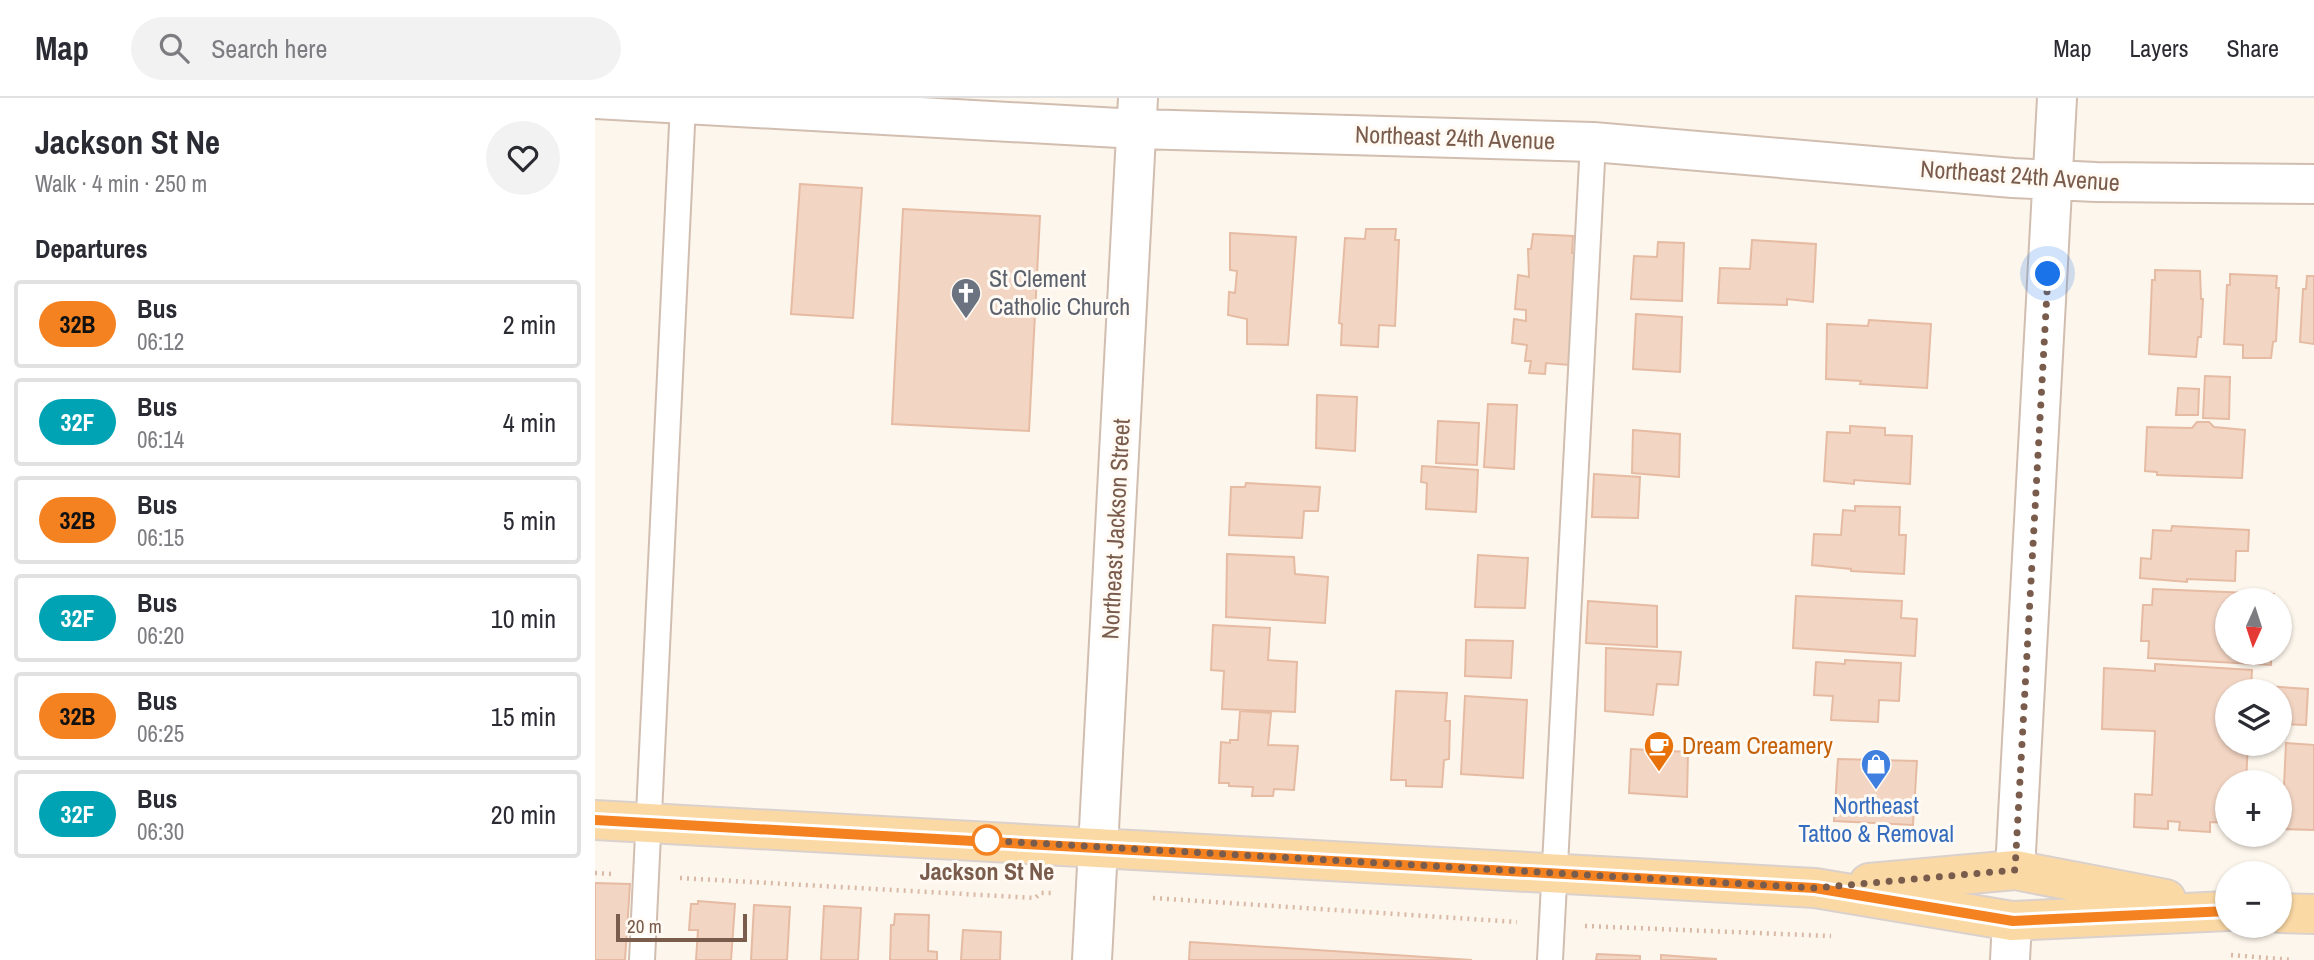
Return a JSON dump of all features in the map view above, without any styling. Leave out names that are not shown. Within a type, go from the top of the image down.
[{"type":"main road","points":[[595,820],[1815,888],[2013,921],[2215,912]]},
{"type":"main road","points":[[1815,888],[2015,870],[2215,908]]},
{"type":"main road","points":[[2292,913],[2314,914]]},
{"type":"street","points":[[2015,870],[2057,98]]},
{"type":"street","name":"Northeast 24th Avenue","points":[[595,99],[683,104],[1138,114],[1593,142],[2052,180],[2314,184]]},
{"type":"street","name":"Northeast Jackson Street","points":[[1092,960],[1138,114]]},
{"type":"street","points":[[2010,960],[2013,921]]},
{"type":"lane","points":[[642,960],[683,104]]},
{"type":"lane","points":[[1551,960],[1593,142]]},
{"type":"path","points":[[595,873],[1035,898],[1041,893]]},
{"type":"building","points":[[800,184],[862,188],[853,318],[791,314]]},
{"type":"building","name":"St Clement Catholic Church","points":[[903,209],[1040,216],[1029,431],[892,424]]},
{"type":"building","points":[[1366,229],[1396,229],[1395,240],[1399,240],[1395,326],[1379,325],[1378,347],[1341,345],[1342,324],[1339,323],[1345,238],[1365,239]]},
{"type":"building","points":[[1230,233],[1296,237],[1288,345],[1247,344],[1247,319],[1228,315],[1229,292],[1235,293],[1237,271],[1230,270]]},
{"type":"building","points":[[1533,234],[1573,236],[1572,253],[1577,253],[1569,365],[1546,363],[1545,374],[1529,373],[1531,361],[1525,361],[1527,345],[1512,343],[1514,319],[1526,321],[1526,310],[1515,309],[1518,275],[1529,277],[1528,249],[1531,249]]},
{"type":"building","points":[[1752,240],[1816,244],[1813,302],[1787,299],[1787,305],[1718,303],[1720,268],[1750,269]]},
{"type":"building","points":[[1658,242],[1684,243],[1682,301],[1631,299],[1634,256],[1657,257]]},
{"type":"building","points":[[2155,270],[2200,271],[2203,299],[2201,337],[2198,337],[2196,357],[2149,354],[2152,280],[2155,280]]},
{"type":"building","points":[[2230,274],[2277,276],[2276,288],[2279,288],[2276,341],[2273,342],[2271,358],[2243,358],[2243,345],[2224,344]]},
{"type":"building","points":[[2307,276],[2314,276],[2314,344],[2300,342],[2303,289],[2306,289]]},
{"type":"building","points":[[1636,314],[1682,317],[1680,372],[1633,369]]},
{"type":"building","points":[[1869,320],[1931,324],[1927,388],[1826,379],[1827,324],[1868,326]]},
{"type":"building","points":[[2205,376],[2230,377],[2229,419],[2203,418]]},
{"type":"building","points":[[2178,388],[2199,389],[2198,415],[2176,415]]},
{"type":"building","points":[[1317,395],[1357,397],[1355,451],[1316,448]]},
{"type":"building","points":[[1488,404],[1517,405],[1514,469],[1484,467]]},
{"type":"building","points":[[1438,421],[1479,423],[1477,465],[1436,463]]},
{"type":"building","points":[[2197,422],[2209,422],[2214,427],[2245,430],[2242,478],[2157,475],[2157,472],[2145,471],[2147,427],[2192,428]]},
{"type":"building","points":[[1850,426],[1885,428],[1885,435],[1912,436],[1910,484],[1824,481],[1827,432],[1850,433]]},
{"type":"building","points":[[1633,430],[1680,434],[1679,477],[1632,473]]},
{"type":"building","points":[[1422,466],[1478,470],[1476,512],[1426,509],[1427,483],[1421,482]]},
{"type":"building","points":[[1594,474],[1640,477],[1638,518],[1592,517]]},
{"type":"building","points":[[1246,483],[1320,487],[1318,511],[1304,511],[1302,538],[1229,535],[1231,487],[1245,487]]},
{"type":"building","points":[[1855,506],[1900,507],[1899,535],[1906,535],[1904,574],[1851,571],[1812,565],[1814,534],[1841,535],[1843,510],[1855,511]]},
{"type":"building","points":[[2172,526],[2249,530],[2248,551],[2236,551],[2235,581],[2187,579],[2187,582],[2140,578],[2141,558],[2151,559],[2153,530],[2171,531]]},
{"type":"building","points":[[1227,554],[1294,557],[1295,574],[1328,577],[1325,623],[1226,617]]},
{"type":"building","points":[[1478,555],[1528,558],[1525,608],[1475,607]]},
{"type":"building","points":[[2153,589],[2215,592],[2215,662],[2148,658],[2149,641],[2141,641],[2143,605],[2152,605]]},
{"type":"building","points":[[1796,596],[1902,601],[1901,618],[1917,619],[1915,656],[1793,648]]},
{"type":"building","points":[[1588,601],[1657,606],[1657,647],[1586,643]]},
{"type":"building","points":[[1213,625],[1270,628],[1268,660],[1297,662],[1295,712],[1222,709],[1224,671],[1211,670]]},
{"type":"building","points":[[1466,640],[1513,641],[1511,678],[1465,676]]},
{"type":"building","points":[[1606,648],[1681,652],[1678,685],[1657,684],[1653,715],[1605,711]]},
{"type":"building","points":[[1845,660],[1901,663],[1899,701],[1879,700],[1878,722],[1831,720],[1833,696],[1814,695],[1816,662],[1845,664]]},
{"type":"building","points":[[2155,664],[2252,670],[2252,679],[2215,679],[2215,756],[2247,756],[2247,770],[2215,770],[2215,822],[2210,822],[2210,832],[2179,830],[2180,822],[2168,821],[2168,829],[2134,827],[2135,794],[2152,795],[2155,731],[2102,729],[2104,668],[2155,671]]},
{"type":"building","points":[[2292,688],[2308,689],[2306,725],[2292,724]]},
{"type":"building","points":[[1396,691],[1447,693],[1445,721],[1450,721],[1449,759],[1444,760],[1442,787],[1406,786],[1406,780],[1391,780]]},
{"type":"building","points":[[1465,696],[1527,700],[1523,778],[1461,774]]},
{"type":"building","points":[[1240,711],[1271,713],[1268,745],[1298,746],[1294,790],[1274,789],[1273,796],[1252,796],[1253,787],[1219,783],[1221,742],[1238,740]]},
{"type":"building","points":[[2292,743],[2314,745],[2314,830],[2292,829],[2292,770],[2285,770],[2285,756],[2292,756]]},
{"type":"building","name":"Dream Creamery","points":[[1631,749],[1688,752],[1687,797],[1629,793]]},
{"type":"building","name":"Northeast Tattoo & Removal","points":[[1838,759],[1917,761],[1913,825],[1834,821]]},
{"type":"building","points":[[595,883],[630,884],[625,960],[595,960]]},
{"type":"building","points":[[698,901],[735,904],[731,960],[696,960],[698,930],[689,930],[691,904],[698,904]]},
{"type":"building","points":[[754,905],[790,907],[787,960],[751,960]]},
{"type":"building","points":[[824,906],[861,908],[858,960],[821,960]]},
{"type":"building","points":[[895,914],[929,915],[928,951],[937,952],[937,960],[890,960],[891,925],[894,925]]},
{"type":"building","points":[[963,930],[1001,932],[1000,960],[961,960]]},
{"type":"building","points":[[1190,942],[1472,960],[1189,960]]},
{"type":"building","points":[[1597,954],[1640,956],[1640,960],[1596,960]]},
{"type":"building","points":[[1661,955],[1716,959],[1716,960],[1661,960]]},
{"type":"bus line","name":"32B","points":[[595,820],[1175,850],[1815,888],[2013,921],[2215,912]]},
{"type":"place","name":"St Clement Catholic Church","points":[[966,320]]},
{"type":"place","name":"Dream Creamery","points":[[1659,773]]},
{"type":"place","name":"Northeast Tattoo & Removal","points":[[1876,791]]},
{"type":"place","name":"Jackson St Ne","points":[[987,840]]},
{"type":"route","points":[[987,840],[979,840],[1815,888],[2015,870],[2048,274]]}]
